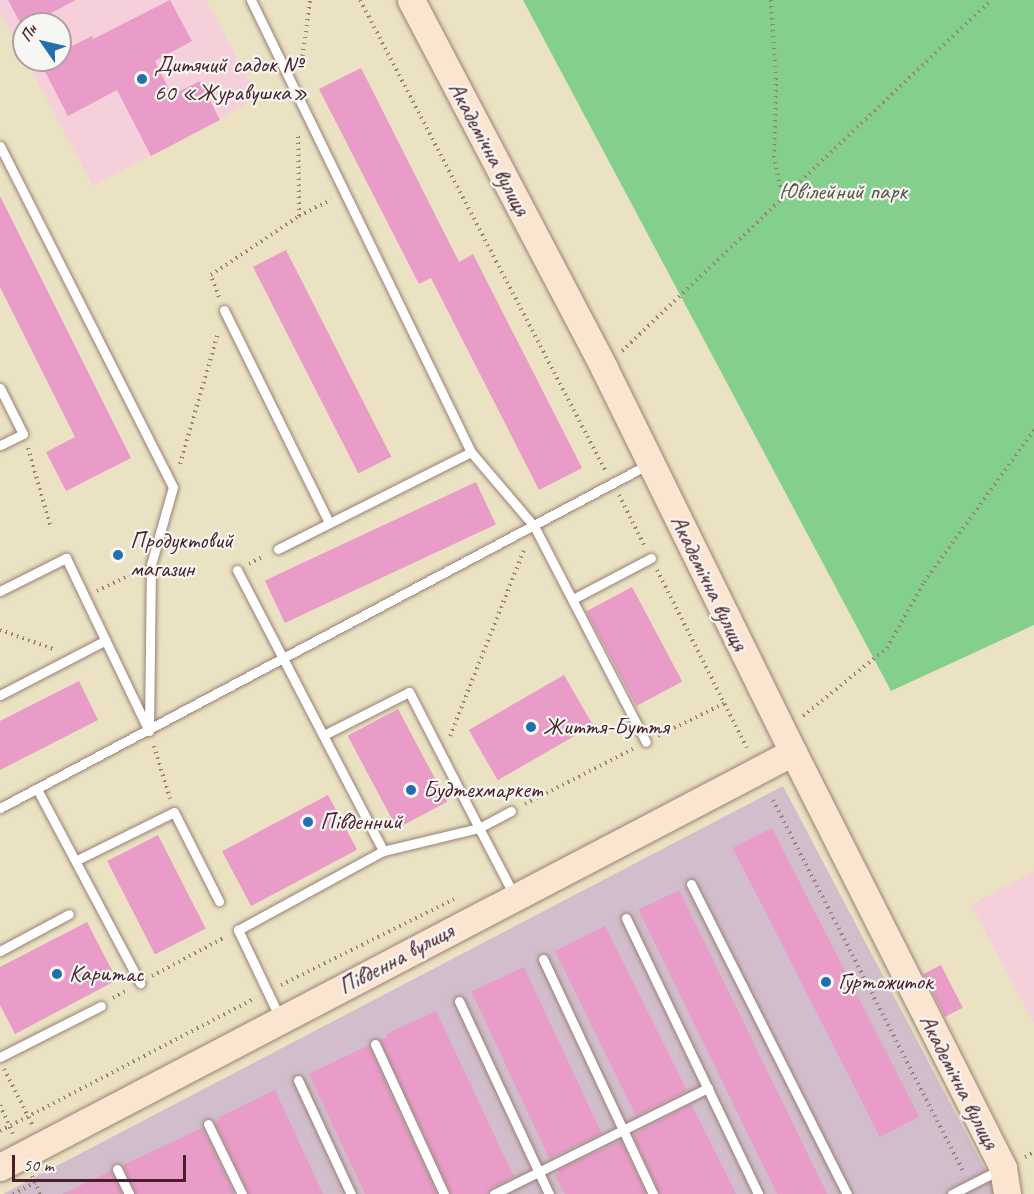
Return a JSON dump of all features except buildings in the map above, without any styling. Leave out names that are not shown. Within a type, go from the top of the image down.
[{"type":"street","name":"Академічна вулиця","points":[[411,0],[604,368],[1005,1181]]},
{"type":"street","name":"Південна вулиця","points":[[0,1167],[516,897],[788,742]]},
{"type":"lane","points":[[251,0],[471,452],[534,526],[646,742]]},
{"type":"lane","points":[[0,146],[173,487],[151,565],[149,731]]},
{"type":"lane","points":[[224,310],[329,522]]},
{"type":"lane","points":[[0,387],[23,434],[0,446]]},
{"type":"lane","points":[[278,549],[471,452]]},
{"type":"lane","points":[[0,808],[651,463]]},
{"type":"lane","points":[[0,591],[66,558],[149,731]]},
{"type":"lane","points":[[573,599],[651,558]]},
{"type":"lane","points":[[237,570],[285,658],[383,851]]},
{"type":"lane","points":[[0,695],[106,640]]},
{"type":"lane","points":[[324,735],[409,692],[516,897]]},
{"type":"lane","points":[[38,789],[140,982]]},
{"type":"lane","points":[[77,860],[174,812],[219,901]]},
{"type":"lane","points":[[281,1020],[238,930],[383,851],[479,828],[511,812]]},
{"type":"lane","points":[[691,884],[847,1194]]},
{"type":"lane","points":[[0,951],[69,914]]},
{"type":"lane","points":[[626,918],[758,1194]]},
{"type":"lane","points":[[543,959],[653,1194]]},
{"type":"lane","points":[[459,1001],[549,1194]]},
{"type":"lane","points":[[0,1059],[101,1006]]},
{"type":"lane","points":[[375,1044],[444,1194]]},
{"type":"lane","points":[[298,1080],[351,1194]]},
{"type":"lane","points":[[494,1194],[708,1088]]},
{"type":"lane","points":[[208,1124],[242,1194]]},
{"type":"lane","points":[[117,1169],[129,1194]]},
{"type":"lane","points":[[952,1194],[970,1184],[1005,1181]]},
{"type":"path","points":[[299,216],[298,95],[310,0]]},
{"type":"path","points":[[360,0],[613,484],[748,750]]},
{"type":"path","points":[[771,0],[777,78],[774,156],[782,198]]},
{"type":"path","points":[[604,368],[991,0]]},
{"type":"path","points":[[173,487],[224,310],[211,275],[299,216],[345,192]]},
{"type":"path","points":[[788,742],[886,648],[924,582],[1034,430]]},
{"type":"path","points":[[23,434],[51,528]]},
{"type":"path","points":[[442,756],[534,526]]},
{"type":"path","points":[[237,570],[278,549]]},
{"type":"path","points":[[85,597],[151,565]]},
{"type":"path","points":[[0,630],[74,656]]},
{"type":"path","points":[[511,812],[725,703]]},
{"type":"path","points":[[149,731],[174,812]]},
{"type":"path","points":[[773,800],[970,1184]]},
{"type":"path","points":[[0,1131],[460,895]]},
{"type":"path","points":[[101,1006],[140,982],[238,930]]},
{"type":"path","points":[[0,1059],[42,1145]]},
{"type":"path","points":[[0,1105],[9,1126]]},
{"type":"path","points":[[13,1194],[35,1183]]},
{"type":"shaded area","name":"Дитячий садок № 60 «Журавушка»","points":[[0,0],[206,0],[258,98],[93,186],[32,72],[72,72],[72,12],[12,12],[12,34],[0,12]]},
{"type":"shaded area","points":[[783,786],[998,1194],[3,1194]]},
{"type":"shaded area","points":[[1034,871],[1034,1023],[971,905]]},
{"type":"green space","name":"Ювілейний парк","points":[[523,0],[1034,0],[1034,625],[891,691]]},
{"type":"place","name":"Дитячий садок № 60 «Журавушка»","points":[[142,79]]},
{"type":"place","name":"Продуктовий магазин","points":[[118,555]]},
{"type":"place","name":"Життя-Буття","points":[[531,727]]},
{"type":"place","name":"Будтехмаркет","points":[[411,790]]},
{"type":"place","name":"Південний","points":[[308,822]]},
{"type":"place","name":"Каритас","points":[[57,974]]},
{"type":"place","name":"Гуртожиток","points":[[826,982]]}]
